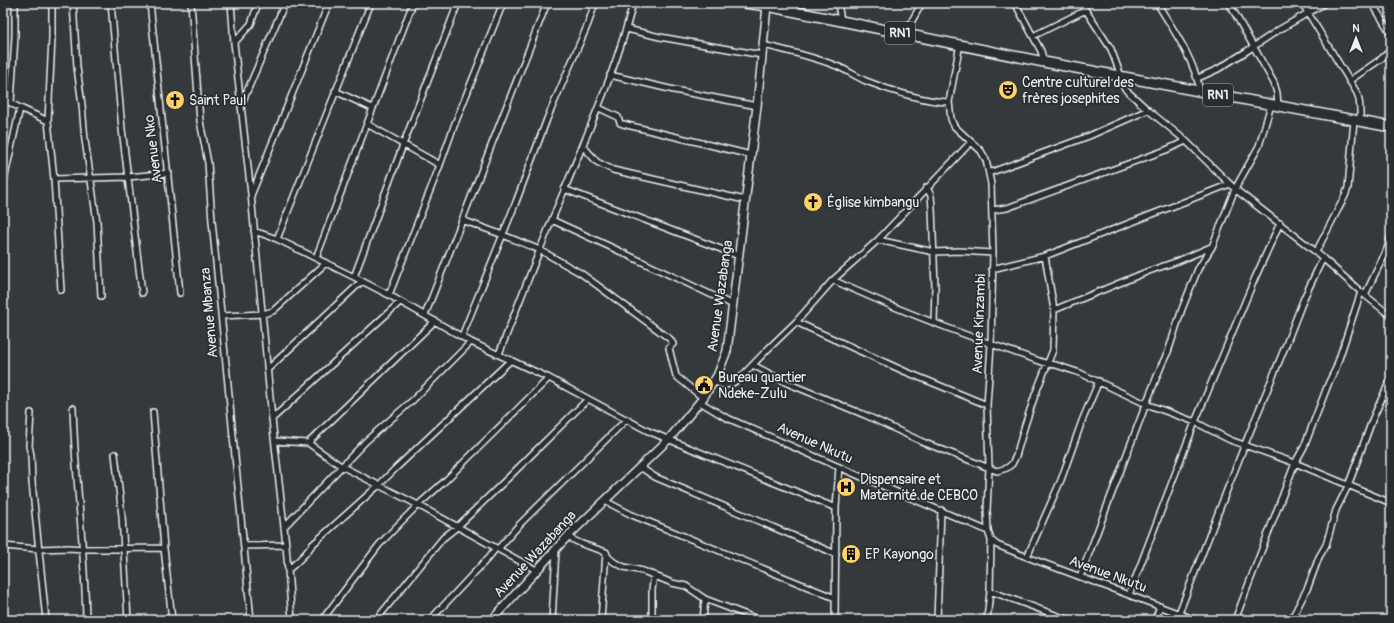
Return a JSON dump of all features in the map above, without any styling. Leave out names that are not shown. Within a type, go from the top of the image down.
[{"type":"highway","name":"RN1","points":[[744,3],[767,6],[905,33],[1044,62],[1391,127]]},
{"type":"main road","name":"Avenue Wazabanga","points":[[492,620],[567,537],[669,439],[702,400],[714,382],[728,351],[767,6]]},
{"type":"street","points":[[11,102],[15,36],[15,3]]},
{"type":"street","points":[[52,3],[48,121],[54,179],[61,290]]},
{"type":"street","points":[[73,3],[77,67],[90,179],[97,222],[101,296]]},
{"type":"street","points":[[112,3],[122,129],[142,293]]},
{"type":"street","name":"Avenue Nko","points":[[150,3],[162,128],[169,173],[180,293]]},
{"type":"street","name":"Avenue Mbanza","points":[[191,3],[200,121],[208,163],[251,620]]},
{"type":"street","points":[[231,3],[263,314],[272,419],[286,545],[292,620]]},
{"type":"street","points":[[234,43],[251,24],[258,3]]},
{"type":"street","points":[[242,104],[285,3]]},
{"type":"street","points":[[251,194],[328,3]]},
{"type":"street","points":[[277,239],[371,3]]},
{"type":"street","points":[[316,258],[413,3]]},
{"type":"street","points":[[354,277],[458,3]]},
{"type":"street","points":[[389,295],[454,126],[504,3]]},
{"type":"street","points":[[425,315],[547,3]]},
{"type":"street","points":[[462,336],[503,235],[547,119],[588,24],[595,3]]},
{"type":"street","points":[[499,354],[564,189],[599,108],[626,29],[633,3]]},
{"type":"street","points":[[838,3],[841,21]]},
{"type":"street","points":[[905,33],[922,3]]},
{"type":"street","points":[[1015,3],[1041,51],[1044,62]]},
{"type":"street","points":[[1081,3],[1111,49],[1118,75],[1126,90],[1186,141],[1235,189],[1257,207],[1280,222],[1363,294],[1391,316]]},
{"type":"street","points":[[1157,3],[1191,61],[1198,78],[1200,91]]},
{"type":"street","points":[[1080,577],[1146,404],[1168,352],[1182,309],[1198,269],[1212,247],[1235,189],[1259,146],[1278,93],[1274,82],[1229,3]]},
{"type":"street","points":[[1302,3],[1359,98],[1348,188],[1316,252]]},
{"type":"street","points":[[1198,78],[1218,68],[1325,3]]},
{"type":"street","points":[[1372,3],[1391,34]]},
{"type":"street","points":[[1033,36],[1086,10]]},
{"type":"street","points":[[626,29],[660,37],[762,55]]},
{"type":"street","points":[[763,44],[839,67],[886,88],[936,102],[949,102]]},
{"type":"street","name":"Avenue Kinzambi","points":[[960,44],[949,102],[951,119],[954,126],[980,151],[986,160],[991,184],[993,253],[991,345],[987,405],[987,510],[988,531],[991,540],[990,591],[987,620]]},
{"type":"street","points":[[1349,81],[1381,59],[1391,50]]},
{"type":"street","points":[[610,75],[674,90],[756,106]]},
{"type":"street","points":[[335,91],[372,108]]},
{"type":"street","points":[[3,99],[48,121]]},
{"type":"street","points":[[3,185],[20,108]]},
{"type":"street","points":[[599,108],[618,117],[620,123],[623,124],[751,155]]},
{"type":"street","points":[[989,172],[1090,136],[1148,110]]},
{"type":"street","points":[[367,124],[440,165]]},
{"type":"street","points":[[992,210],[1007,208],[1166,150],[1186,141]]},
{"type":"street","points":[[714,382],[723,386],[731,384],[739,379],[796,322],[833,280],[878,240],[971,142]]},
{"type":"street","points":[[583,146],[597,162],[613,170],[745,200]]},
{"type":"street","points":[[54,179],[90,179],[169,173]]},
{"type":"street","points":[[992,269],[1044,256],[1230,184]]},
{"type":"street","points":[[927,187],[932,208],[935,287],[934,323]]},
{"type":"street","points":[[564,189],[739,256]]},
{"type":"street","points":[[462,220],[540,250]]},
{"type":"street","points":[[552,220],[733,305]]},
{"type":"street","points":[[1129,595],[1195,422],[1280,222]]},
{"type":"street","points":[[254,232],[277,239],[362,281],[471,342],[549,378],[626,420],[664,438],[836,508]]},
{"type":"street","points":[[1235,620],[1296,463],[1336,368],[1354,315],[1391,236]]},
{"type":"street","points":[[878,240],[934,252],[959,251],[993,253]]},
{"type":"street","points":[[1054,310],[1212,247]]},
{"type":"street","name":"Avenue Nkutu","points":[[540,250],[582,274],[670,339],[674,344],[669,348],[676,376],[702,400],[725,417],[988,531]]},
{"type":"street","points":[[753,365],[787,383],[865,415],[924,443],[997,471],[1007,468],[1012,464],[1016,456],[1035,395],[1053,350],[1054,310],[1044,256]]},
{"type":"street","points":[[1179,613],[1304,298],[1323,258]]},
{"type":"street","points":[[222,316],[263,314],[273,311],[326,263]]},
{"type":"street","points":[[833,280],[877,301],[991,345],[1080,373],[1146,404],[1195,422],[1230,440],[1296,463],[1391,503]]},
{"type":"street","points":[[268,369],[362,281]]},
{"type":"street","points":[[272,419],[400,302]]},
{"type":"street","points":[[308,443],[435,321]]},
{"type":"street","points":[[796,322],[904,371],[987,405]]},
{"type":"street","points":[[284,527],[366,441],[414,400],[471,342]]},
{"type":"street","points":[[288,570],[309,551],[312,545],[379,485],[394,469],[511,360]]},
{"type":"street","points":[[322,620],[379,545],[418,505],[445,481],[549,378]]},
{"type":"street","points":[[1291,620],[1308,587],[1319,557],[1326,545],[1336,510],[1348,486],[1372,418],[1391,378]]},
{"type":"street","points":[[1027,557],[1061,480],[1098,381]]},
{"type":"street","points":[[376,620],[406,585],[434,548],[451,530],[457,527],[588,399]]},
{"type":"street","points":[[73,408],[74,450],[83,549],[86,620]]},
{"type":"street","points":[[153,412],[164,548],[172,620]]},
{"type":"street","points":[[31,413],[29,446],[46,620]]},
{"type":"street","points":[[430,620],[520,524],[626,420]]},
{"type":"street","points":[[275,441],[308,443],[341,466],[418,505],[536,570]]},
{"type":"street","points":[[115,454],[122,516],[128,620]]},
{"type":"street","points":[[640,467],[655,477],[836,554]]},
{"type":"street","points":[[836,620],[836,508],[838,467]]},
{"type":"street","points":[[606,501],[632,515],[835,598]]},
{"type":"street","points":[[937,620],[941,510]]},
{"type":"street","points":[[567,537],[606,552],[608,557],[624,567],[654,575],[672,583],[686,586],[705,599],[758,620]]},
{"type":"street","name":"Avenue Nkutu","points":[[991,540],[997,545],[1027,557],[1196,620]]},
{"type":"street","points":[[244,546],[286,545]]},
{"type":"street","points":[[3,546],[38,549],[164,548]]},
{"type":"street","points":[[552,620],[556,550]]},
{"type":"street","points":[[601,620],[606,552]]},
{"type":"street","points":[[652,620],[652,590],[654,575]]},
{"type":"street","points":[[990,591],[1069,620]]},
{"type":"street","points":[[703,620],[705,599]]},
{"type":"street","points":[[1155,620],[1160,606]]},
{"type":"place","name":"Centre culturel des frères josephites","points":[[1008,90]]},
{"type":"place","name":"Saint Paul","points":[[175,100]]},
{"type":"place","name":"Église kimbangu","points":[[813,202]]},
{"type":"place","name":"Bureau quartier Ndeke-Zulu","points":[[704,385]]},
{"type":"place","name":"Dispensaire et Maternité de CEBCO","points":[[846,487]]},
{"type":"place","name":"EP Kayongo","points":[[851,554]]}]
